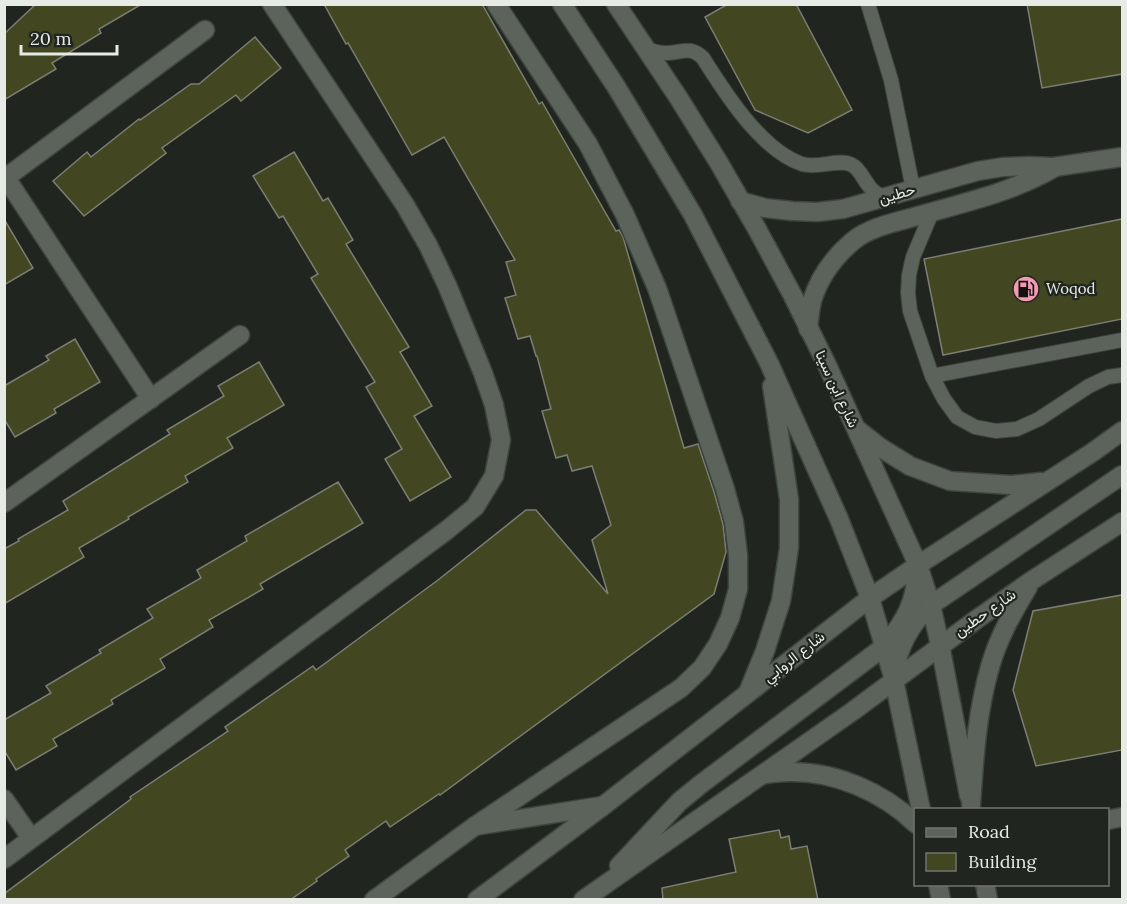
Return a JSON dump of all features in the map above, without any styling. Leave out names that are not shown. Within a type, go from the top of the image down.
[{"type":"street","points":[[4,859],[454,524],[475,507],[494,476],[501,440],[494,405],[447,285],[428,244],[405,205],[272,4]]},
{"type":"street","points":[[374,900],[475,826],[681,688],[702,668],[718,644],[730,618],[738,589],[738,555],[734,522],[725,489],[657,288],[642,251],[588,144],[496,4]]},
{"type":"street","points":[[562,4],[617,88],[693,215],[769,363],[826,490],[870,598],[885,646],[921,808]]},
{"type":"street","name":"شارع ابن سينا","points":[[616,4],[684,107],[793,296],[918,565],[931,605],[940,645],[971,808]]},
{"type":"street","points":[[151,399],[5,178],[205,30]]},
{"type":"street","name":"حطين","points":[[740,201],[765,208],[817,212],[843,209],[986,169],[1054,167],[1122,157]]},
{"type":"street","name":"حطين","points":[[808,328],[812,302],[821,279],[836,258],[854,240],[877,228],[1010,189],[1033,180],[1054,167]]},
{"type":"street","points":[[4,503],[240,335]]},
{"type":"street","points":[[748,693],[765,651],[781,601],[789,548],[789,499],[769,363]]},
{"type":"street","points":[[854,427],[881,448],[910,466],[950,481],[1011,485],[1045,482]]},
{"type":"street","name":"شارع الروابي","points":[[477,900],[603,806],[870,598],[1122,431]]},
{"type":"street","points":[[894,680],[899,651],[904,638],[921,614],[931,605],[1122,475]]},
{"type":"street","points":[[971,808],[979,711],[990,665],[1008,622],[1031,581],[1122,522]]},
{"type":"street","points":[[588,896],[679,802],[700,784],[885,646],[903,622],[910,608],[918,565]]},
{"type":"street","name":"شارع حطين","points":[[940,645],[1031,581]]},
{"type":"street","points":[[588,896],[853,711],[940,645]]},
{"type":"street","points":[[764,774],[790,772],[816,774],[841,780],[888,801],[914,823]]},
{"type":"street","points":[[4,799],[31,838]]},
{"type":"street","points":[[475,826],[603,806]]},
{"type":"lane","points":[[868,4],[891,80],[913,189]]},
{"type":"lane","points":[[646,49],[663,53],[686,50],[699,53],[737,110],[778,150],[803,164],[814,166],[849,163],[855,167],[869,187],[883,198]]},
{"type":"lane","points":[[932,212],[913,257],[909,275],[910,311],[932,376],[957,417],[975,427],[996,431],[1017,429],[1039,419],[1089,386],[1108,377],[1122,375]]},
{"type":"lane","points":[[932,376],[1122,340]]},
{"type":"building","points":[[36,4],[142,4],[99,29],[101,33],[52,63],[56,69],[4,100],[4,34]]},
{"type":"building","points":[[324,4],[482,4],[539,104],[542,102],[616,231],[619,230],[623,237],[684,448],[698,444],[723,524],[726,552],[714,594],[440,795],[390,827],[386,821],[345,850],[349,856],[290,900],[4,900],[4,894],[131,799],[130,797],[228,731],[225,727],[313,666],[316,670],[438,580],[526,510],[536,510],[608,594],[592,540],[611,525],[592,466],[572,471],[567,455],[556,458],[542,411],[551,409],[537,356],[530,336],[518,339],[505,298],[516,295],[506,262],[515,260],[444,137],[412,155]]},
{"type":"building","points":[[728,4],[796,4],[852,110],[808,133],[755,110],[705,17]]},
{"type":"building","points":[[1027,4],[1122,4],[1122,74],[1042,88]]},
{"type":"building","points":[[255,37],[281,68],[241,101],[236,95],[162,148],[166,153],[84,216],[53,181],[87,152],[91,157],[139,119],[191,84],[199,84]]},
{"type":"building","points":[[294,152],[323,201],[328,198],[353,240],[346,244],[409,347],[400,352],[432,406],[414,416],[451,477],[410,501],[385,459],[402,449],[366,387],[375,382],[311,278],[318,274],[283,216],[279,218],[253,176]]},
{"type":"building","points":[[4,219],[33,268],[4,285]]},
{"type":"building","name":"Woqod","points":[[1122,219],[1122,319],[943,355],[924,259]]},
{"type":"building","points":[[75,339],[100,382],[54,409],[56,413],[15,437],[4,419],[4,386],[49,360],[46,356]]},
{"type":"building","points":[[259,362],[284,405],[227,438],[233,448],[185,476],[188,482],[79,548],[84,557],[4,604],[4,549],[68,510],[63,501],[170,434],[167,430],[224,396],[218,386]]},
{"type":"building","points":[[338,482],[363,523],[260,584],[263,589],[209,620],[213,627],[160,659],[165,668],[111,700],[113,704],[53,739],[57,746],[16,770],[4,750],[4,720],[51,693],[46,686],[101,653],[99,650],[153,618],[147,609],[201,578],[197,570],[247,541],[245,536]]},
{"type":"building","points":[[1122,595],[1122,750],[1036,766],[1013,690],[1033,611]]},
{"type":"building","points":[[779,830],[781,838],[789,836],[791,849],[807,846],[818,900],[663,900],[662,888],[736,872],[729,839]]},
{"type":"place","name":"Woqod","points":[[1026,289]]}]
